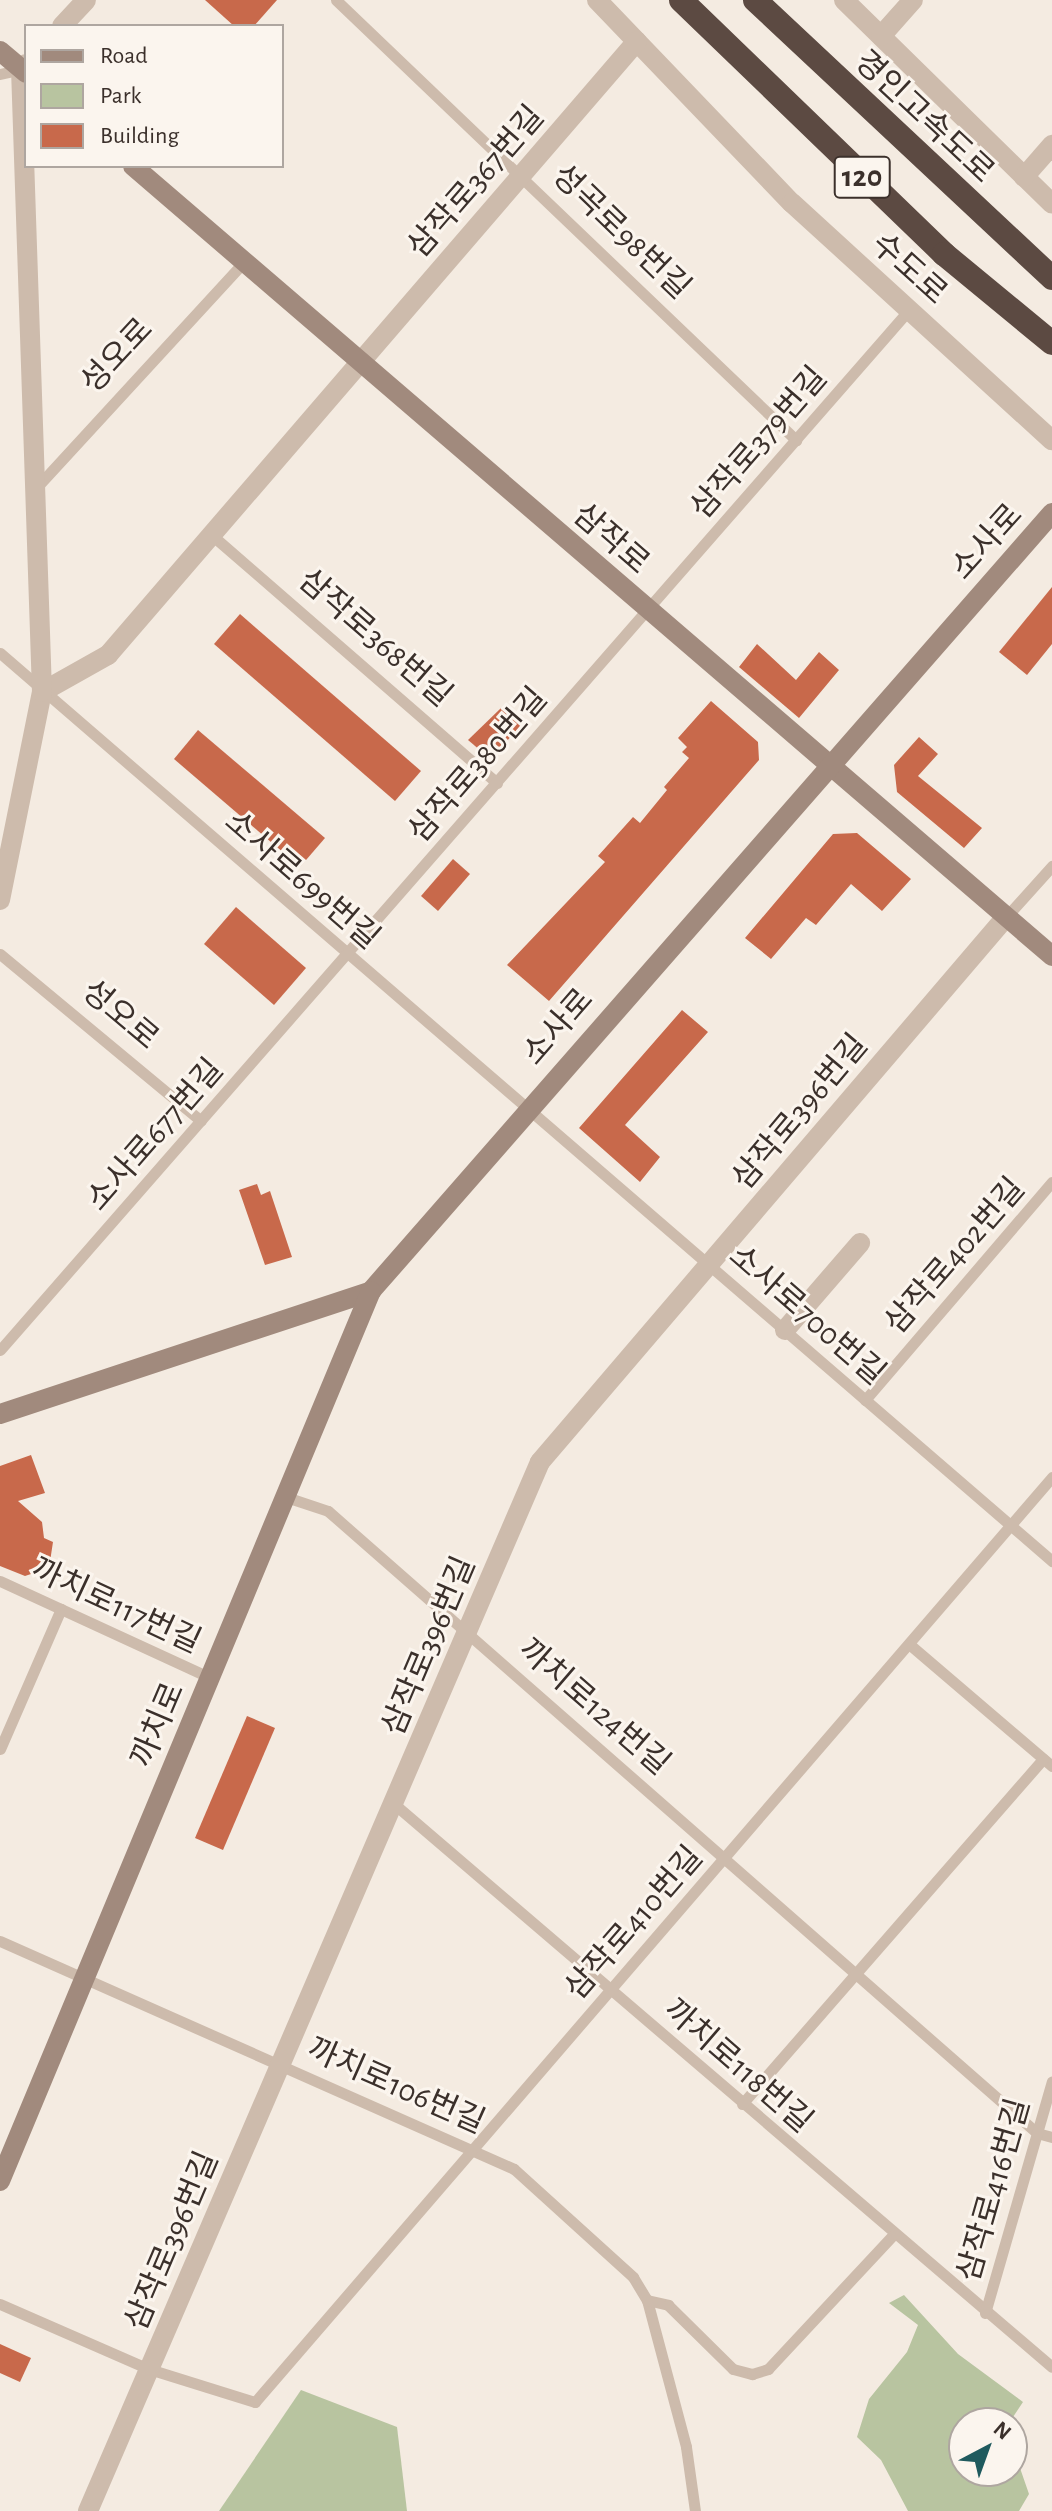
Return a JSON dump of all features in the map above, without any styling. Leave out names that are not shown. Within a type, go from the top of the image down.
[{"type":"highway","name":"120","points":[[681,0],[944,254],[1052,343]]},
{"type":"highway","name":"경인고속도로","points":[[755,0],[1052,278]]},
{"type":"street","points":[[64,24],[86,0]]},
{"type":"street","name":"수도로","points":[[597,0],[792,203],[1052,440]]},
{"type":"street","points":[[844,0],[1052,204]]},
{"type":"street","points":[[881,36],[913,0]]},
{"type":"street","name":"삼작로367번길","points":[[360,362],[637,41]]},
{"type":"street","points":[[0,51],[24,69]]},
{"type":"street","points":[[1024,177],[1052,145]]},
{"type":"street","name":"성오로","points":[[0,900],[42,692],[26,168]]},
{"type":"street","name":"삼작로","points":[[135,168],[1052,956]]},
{"type":"street","points":[[42,692],[108,655],[214,537],[360,362]]},
{"type":"street","name":"소사로","points":[[371,1291],[527,1108],[1052,513]]},
{"type":"street","name":"삼작로396번길","points":[[88,2511],[540,1462],[1006,917]]},
{"type":"street","points":[[785,1330],[860,1243]]},
{"type":"street","points":[[0,1414],[371,1291]]},
{"type":"street","name":"까치로","points":[[0,2181],[371,1291]]},
{"type":"lane","name":"성곡로98번길","points":[[336,0],[523,173],[796,440]]},
{"type":"lane","points":[[0,74],[24,69]]},
{"type":"lane","name":"성오로","points":[[34,490],[244,262]]},
{"type":"lane","name":"삼작로379번길","points":[[648,610],[909,310]]},
{"type":"lane","name":"삼작로368번길","points":[[214,537],[497,783]]},
{"type":"lane","name":"삼작로380번길","points":[[348,954],[648,610]]},
{"type":"lane","name":"소사로699번길","points":[[0,653],[527,1108]]},
{"type":"lane","points":[[1006,917],[1052,866]]},
{"type":"lane","name":"성오로","points":[[0,954],[201,1121]]},
{"type":"lane","name":"소사로677번길","points":[[0,1350],[348,954]]},
{"type":"lane","name":"소사로700번길","points":[[527,1108],[1052,1561]]},
{"type":"lane","name":"삼작로402번길","points":[[865,1400],[1052,1182]]},
{"type":"lane","name":"삼작로410번길","points":[[149,2369],[255,2402],[1052,1477]]},
{"type":"lane","name":"까치로124번길","points":[[286,1497],[328,1511],[726,1856],[855,1975],[1037,2133],[1052,2137]]},
{"type":"lane","name":"까치로117번길","points":[[0,1581],[211,1678]]},
{"type":"lane","points":[[0,1749],[61,1609]]},
{"type":"lane","points":[[742,2104],[1048,1762],[909,1644]]},
{"type":"lane","name":"까치로118번길","points":[[393,1803],[985,2313],[1052,2367]]},
{"type":"lane","name":"까치로106번길","points":[[0,1941],[475,2148],[514,2169],[633,2277],[647,2300],[686,2447],[695,2511]]},
{"type":"lane","name":"삼작로416번길","points":[[985,2313],[1052,2081]]},
{"type":"lane","name":"까치로106번길","points":[[647,2300],[668,2305],[733,2369],[752,2374],[768,2369],[894,2234]]},
{"type":"lane","points":[[0,2304],[149,2369]]},
{"type":"green space","points":[[904,2295],[958,2354],[1023,2402],[1020,2407],[948,2407],[948,2487],[1027,2487],[1029,2494],[1019,2511],[908,2511],[881,2460],[857,2437],[869,2399],[907,2352],[918,2325],[889,2303]]},
{"type":"green space","points":[[301,2390],[397,2427],[407,2511],[219,2511]]},
{"type":"building","points":[[205,0],[277,0],[256,24],[232,24]]},
{"type":"building","points":[[1052,587],[1052,644],[1027,675],[999,652]]},
{"type":"building","points":[[240,614],[421,771],[395,801],[214,644]]},
{"type":"building","points":[[757,644],[796,680],[819,652],[839,670],[799,718],[739,667]]},
{"type":"building","points":[[711,701],[758,742],[759,760],[549,1001],[507,965],[605,862],[598,856],[633,817],[640,823],[667,790],[664,787],[689,758],[682,752],[687,747],[678,738]]},
{"type":"building","points":[[501,708],[521,725],[498,751],[481,751],[468,740]]},
{"type":"building","points":[[198,730],[325,838],[300,867],[174,759]]},
{"type":"building","points":[[919,737],[938,754],[918,776],[982,828],[964,848],[897,792],[894,765]]},
{"type":"building","points":[[857,833],[911,879],[882,911],[851,884],[816,925],[806,918],[771,959],[745,938],[833,834]]},
{"type":"building","points":[[453,859],[470,874],[438,911],[421,896]]},
{"type":"building","points":[[236,907],[306,968],[274,1005],[204,944]]},
{"type":"building","points":[[682,1010],[708,1032],[625,1125],[660,1157],[640,1182],[579,1128]]},
{"type":"building","points":[[257,1184],[261,1195],[270,1191],[292,1257],[265,1265],[239,1190]]},
{"type":"building","points":[[31,1455],[45,1493],[18,1501],[42,1522],[44,1538],[53,1542],[49,1568],[25,1576],[0,1566],[0,1466]]},
{"type":"building","points":[[247,1716],[275,1728],[223,1850],[195,1838]]},
{"type":"building","points":[[0,2344],[31,2358],[20,2382],[0,2373]]}]
